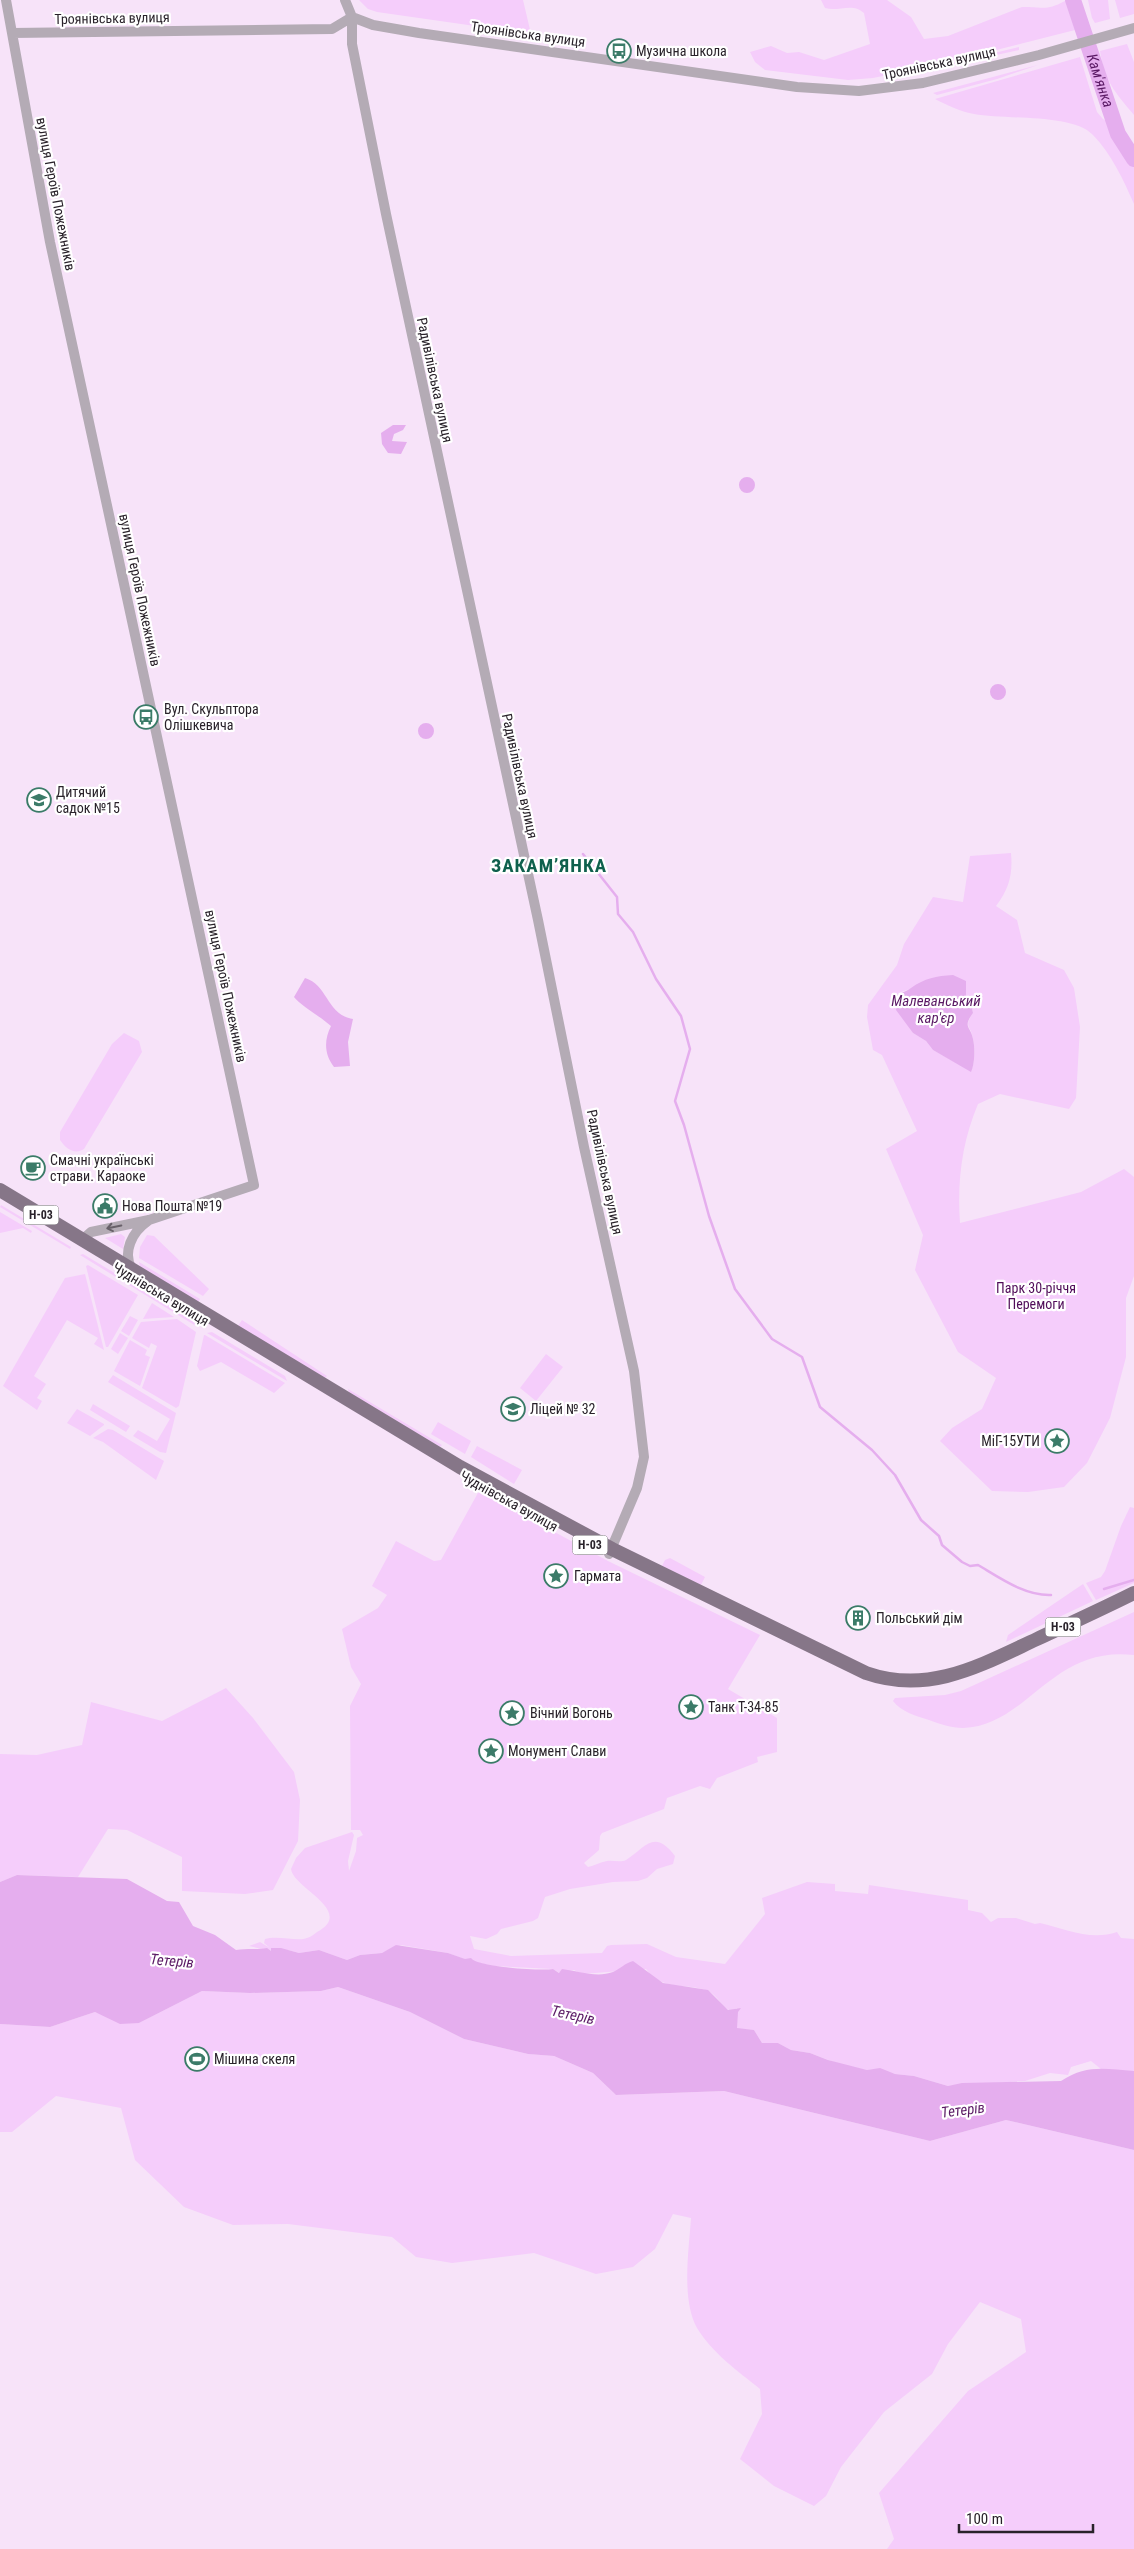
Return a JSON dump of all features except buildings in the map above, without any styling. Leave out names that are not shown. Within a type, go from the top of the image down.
[{"type":"main road","name":"Чуднівська вулиця","points":[[0,1190],[460,1467],[610,1552]]},
{"type":"main road","name":"Чуднівська вулиця","points":[[0,1197],[450,1468],[610,1552],[854,1669],[888,1679],[926,1680],[961,1674],[1132,1598]]},
{"type":"street","name":"вулиця Героїв Пожежників","points":[[6,0],[50,242],[254,1185],[149,1220]]},
{"type":"street","name":"Радивілівська вулиця","points":[[345,0],[352,17],[352,44],[386,214],[540,929],[584,1147],[634,1372],[644,1458],[637,1488],[610,1552]]},
{"type":"street","name":"Троянівська вулиця","points":[[12,33],[332,29],[352,17],[373,25],[419,33],[834,91],[878,90],[914,85],[1039,55],[1134,28]]},
{"type":"street","points":[[82,1240],[91,1232],[149,1220]]},
{"type":"street","points":[[132,1270],[127,1260],[129,1246],[135,1234],[149,1220]]},
{"type":"green space","points":[[359,0],[523,0],[531,34],[377,12],[368,9]]},
{"type":"green space","points":[[821,0],[887,0],[911,17],[924,39],[948,36],[1022,7],[1048,7],[1065,1],[1075,30],[941,64],[873,78],[848,80],[765,70],[755,62],[750,52],[771,46],[787,53],[799,52],[824,60],[870,44],[864,13],[855,8],[825,8]]},
{"type":"green space","points":[[1088,0],[1108,0],[1110,19],[1095,23]]},
{"type":"green space","points":[[1115,0],[1134,0],[1134,14],[1120,18]]},
{"type":"green space","points":[[1127,44],[1134,62],[1134,115],[1121,100],[1108,79],[1100,51]]},
{"type":"green space","points":[[1019,47],[1019,50],[882,80]]},
{"type":"green space","points":[[1080,57],[1097,112],[1103,119],[1127,135],[1129,148],[1134,160],[1134,204],[1106,150],[1093,135],[1083,128],[1054,120],[974,114],[964,112],[935,99]]},
{"type":"green space","points":[[1038,65],[997,79],[937,95],[933,93]]},
{"type":"green space","name":"Парк 30-річчя Перемоги","points":[[1011,853],[1009,881],[1004,894],[996,906],[1017,920],[1025,953],[1064,970],[1074,988],[1080,1027],[1076,1098],[1069,1109],[1000,1094],[978,1104],[964,1147],[959,1192],[960,1223],[1081,1192],[1124,1169],[1134,1177],[1134,1276],[1126,1298],[1126,1357],[1110,1418],[1087,1463],[1064,1487],[1028,1492],[992,1491],[940,1441],[952,1428],[982,1409],[996,1378],[958,1352],[915,1270],[923,1235],[886,1149],[917,1131],[882,1055],[873,1050],[867,1017],[868,1005],[897,965],[904,944],[933,897],[963,902],[970,856]],"holes":[[[910,989],[966,993],[966,998],[971,1004],[973,1013],[968,1021],[974,1046],[974,1060],[971,1071],[933,1050],[926,1041],[913,1033],[898,993]]]},
{"type":"green space","points":[[124,1033],[139,1041],[142,1052],[84,1149],[81,1151],[71,1150],[60,1140],[60,1132],[112,1044]]},
{"type":"green space","points":[[1,1205],[71,1247],[70,1249],[0,1207]]},
{"type":"green space","points":[[0,1212],[32,1231],[31,1233],[23,1228],[0,1233]]},
{"type":"green space","points":[[121,1234],[125,1237],[123,1249],[105,1238]]},
{"type":"green space","points":[[147,1235],[154,1236],[209,1289],[203,1296],[139,1258],[140,1247]]},
{"type":"green space","points":[[83,1254],[193,1320],[196,1326],[80,1255]]},
{"type":"green space","points":[[139,1262],[200,1299],[198,1302],[140,1267]]},
{"type":"green space","points":[[88,1265],[138,1295],[108,1347],[106,1347],[86,1266]]},
{"type":"green space","points":[[85,1274],[104,1350],[94,1344],[98,1338],[67,1320],[34,1376],[46,1384],[37,1398],[42,1401],[37,1410],[3,1386],[65,1278]]},
{"type":"green space","points":[[152,1303],[174,1317],[143,1319]]},
{"type":"green space","points":[[130,1316],[138,1320],[129,1336],[121,1331]]},
{"type":"green space","points":[[177,1319],[196,1332],[179,1406],[176,1408],[142,1388],[157,1346],[151,1343],[149,1348],[132,1338],[141,1322]]},
{"type":"green space","points":[[242,1320],[327,1376],[325,1378],[238,1326]]},
{"type":"green space","points":[[212,1332],[285,1376],[287,1381],[207,1333]]},
{"type":"green space","points":[[120,1333],[128,1338],[118,1354],[111,1349]]},
{"type":"green space","points":[[204,1335],[285,1383],[274,1393],[221,1362],[200,1371],[197,1366]]},
{"type":"green space","points":[[130,1340],[147,1350],[145,1355],[150,1357],[140,1386],[114,1371]]},
{"type":"green space","points":[[546,1354],[563,1367],[536,1401],[520,1388]]},
{"type":"green space","points":[[113,1375],[176,1413],[166,1453],[160,1452],[133,1436],[138,1430],[157,1441],[170,1419],[108,1382]]},
{"type":"green space","points":[[348,1389],[442,1445],[440,1447],[349,1393]]},
{"type":"green space","points":[[93,1404],[130,1426],[126,1432],[90,1410]]},
{"type":"green space","points":[[77,1409],[104,1425],[90,1436],[67,1423]]},
{"type":"green space","points":[[438,1422],[471,1441],[465,1454],[431,1434]]},
{"type":"green space","points":[[108,1429],[113,1430],[164,1461],[156,1480],[103,1442],[93,1438]]},
{"type":"green space","points":[[477,1446],[522,1470],[514,1484],[471,1457]]},
{"type":"green space","points":[[479,1491],[608,1561],[760,1635],[728,1689],[777,1718],[777,1752],[757,1757],[758,1762],[717,1778],[710,1789],[700,1786],[667,1798],[664,1809],[602,1833],[599,1850],[584,1863],[588,1867],[607,1861],[624,1861],[644,1846],[655,1842],[661,1843],[675,1856],[673,1864],[657,1869],[647,1878],[638,1881],[613,1882],[570,1889],[545,1897],[538,1918],[533,1921],[501,1929],[497,1934],[486,1939],[470,1936],[474,1949],[511,1956],[602,1953],[607,1946],[611,1945],[647,1944],[676,1957],[725,1964],[765,1914],[762,1898],[807,1882],[835,1884],[835,1891],[868,1894],[869,1885],[968,1900],[968,1910],[982,1913],[991,1922],[998,1918],[1016,1918],[1088,1935],[1117,1932],[1121,1938],[1134,1939],[1134,2073],[1101,2069],[1091,2061],[1071,2067],[1068,2075],[1050,2073],[1025,2081],[948,2086],[914,2076],[895,2074],[878,2069],[867,2070],[839,2064],[810,2053],[791,2050],[778,2043],[762,2043],[754,2030],[737,2029],[737,2008],[732,2011],[728,2009],[714,1995],[700,1988],[667,1984],[660,1981],[646,1969],[582,1974],[574,1970],[560,1973],[553,1969],[494,1966],[475,1963],[448,1953],[401,1945],[382,1953],[360,1955],[347,1960],[319,1950],[299,1953],[288,1950],[271,1951],[249,1946],[260,1942],[270,1948],[264,1943],[265,1939],[270,1938],[307,1938],[327,1924],[330,1916],[326,1908],[301,1884],[291,1869],[296,1858],[305,1848],[352,1832],[354,1835],[348,1861],[349,1871],[356,1851],[357,1838],[363,1835],[360,1830],[351,1830],[350,1706],[361,1684],[351,1667],[342,1629],[378,1608],[387,1595],[372,1586],[396,1541],[434,1561],[441,1560]]},
{"type":"green space","points":[[1130,1507],[1134,1508],[1134,1583],[1096,1600],[1086,1583],[1101,1577],[1105,1571]]},
{"type":"green space","points":[[670,1558],[705,1577],[701,1585],[662,1566],[665,1560]]},
{"type":"green space","points":[[1083,1584],[1093,1601],[1006,1642],[1008,1635]]},
{"type":"green space","points":[[1134,1612],[1134,1655],[1105,1655],[1081,1662],[1061,1673],[1005,1714],[986,1724],[963,1728],[946,1726],[909,1713],[893,1701],[895,1698],[945,1695],[961,1691]]},
{"type":"green space","points":[[226,1688],[253,1718],[294,1772],[300,1800],[298,1841],[273,1890],[245,1894],[182,1891],[182,1857],[127,1830],[108,1829],[78,1877],[17,1875],[0,1882],[0,1754],[37,1755],[82,1745],[91,1702],[162,1721]]},
{"type":"green space","points":[[338,1987],[410,2012],[464,2039],[528,2054],[554,2056],[593,2073],[616,2095],[724,2091],[930,2141],[1006,2120],[1134,2150],[1134,2549],[887,2549],[894,2539],[879,2493],[968,2391],[1026,2352],[1021,2319],[980,2302],[948,2344],[932,2374],[884,2412],[841,2467],[826,2496],[814,2506],[774,2486],[740,2459],[762,2414],[760,2389],[710,2346],[697,2328],[692,2316],[687,2274],[691,2218],[673,2214],[655,2249],[633,2267],[596,2274],[534,2253],[452,2263],[416,2257],[392,2237],[288,2224],[233,2225],[184,2207],[135,2160],[121,2108],[56,2096],[12,2132],[0,2132],[0,2024],[50,2027],[95,2012],[108,2017],[139,2023],[202,1991],[250,1993],[321,1991]]},
{"type":"water","points":[[393,425],[406,425],[403,430],[394,434],[392,441],[407,442],[401,454],[388,453],[382,444],[381,433]]},
{"type":"water","points":[[744,477],[750,477],[755,482],[753,491],[744,493],[739,488],[739,482]]},
{"type":"water","points":[[995,684],[1001,684],[1006,689],[1004,698],[995,700],[990,695],[990,689]]},
{"type":"water","points":[[423,723],[429,723],[434,728],[432,737],[423,739],[418,734],[418,728]]},
{"type":"water","name":"Малеванський кар'єр","points":[[953,975],[966,981],[966,998],[971,1004],[973,1013],[968,1022],[974,1046],[974,1060],[971,1072],[933,1050],[926,1041],[913,1033],[896,1010],[894,999],[898,995],[926,980]]},
{"type":"water","points":[[305,978],[319,987],[338,1012],[353,1019],[348,1042],[350,1066],[334,1067],[328,1057],[326,1047],[327,1036],[331,1026],[294,997]]},
{"type":"water","name":"Тетерів","points":[[17,1875],[127,1879],[167,1901],[179,1902],[193,1926],[215,1935],[236,1950],[267,1948],[271,1951],[271,1948],[281,1948],[299,1953],[319,1950],[347,1960],[360,1955],[382,1953],[396,1945],[448,1953],[496,1966],[523,1969],[553,1969],[559,1973],[562,1969],[594,1974],[613,1972],[633,1961],[663,1983],[708,1990],[728,2010],[741,2008],[738,2012],[737,2028],[754,2030],[762,2043],[778,2043],[791,2050],[810,2053],[828,2060],[867,2070],[880,2068],[895,2074],[914,2076],[948,2086],[962,2083],[1061,2081],[1079,2072],[1096,2069],[1134,2071],[1134,2150],[1006,2120],[930,2141],[724,2091],[616,2095],[593,2073],[554,2056],[528,2054],[464,2039],[410,2012],[338,1987],[321,1991],[250,1993],[202,1991],[139,2023],[120,2024],[95,2012],[50,2027],[0,2024],[0,1882]]},
{"type":"waterway","name":"Кам'янка","points":[[1073,0],[1118,134],[1134,159]]},
{"type":"waterway","points":[[583,854],[617,897],[618,914],[633,932],[656,979],[681,1016],[690,1049],[675,1101],[684,1125],[709,1216],[735,1289],[772,1339],[802,1357],[820,1407],[872,1450],[895,1475],[921,1520],[939,1536],[942,1545],[962,1562],[970,1566],[978,1565],[1032,1593],[1051,1595]]},
{"type":"waterway","points":[[1104,1589],[1134,1580]]},
{"type":"place","name":"Музична школа","points":[[619,51]]},
{"type":"place","name":"Вул. Скульптора Олішкевича","points":[[146,717]]},
{"type":"place","name":"Дитячий садок №15","points":[[39,800]]},
{"type":"place","name":"Смачні українські страви. Караоке","points":[[33,1168]]},
{"type":"place","name":"Нова Пошта №19","points":[[105,1206]]},
{"type":"place","name":"Ліцей № 32","points":[[513,1409]]},
{"type":"place","name":"МіГ-15УТИ","points":[[1057,1441]]},
{"type":"place","name":"Гармата","points":[[556,1576]]},
{"type":"place","name":"Польський дім","points":[[858,1618]]},
{"type":"place","name":"Танк Т-34-85","points":[[691,1707]]},
{"type":"place","name":"Вічний Вогонь","points":[[512,1713]]},
{"type":"place","name":"Монумент Слави","points":[[491,1751]]},
{"type":"place","name":"Мішина скеля","points":[[197,2059]]},
{"type":"district","name":"ЗАКАМ’ЯНКА","points":[[549,865]]}]
